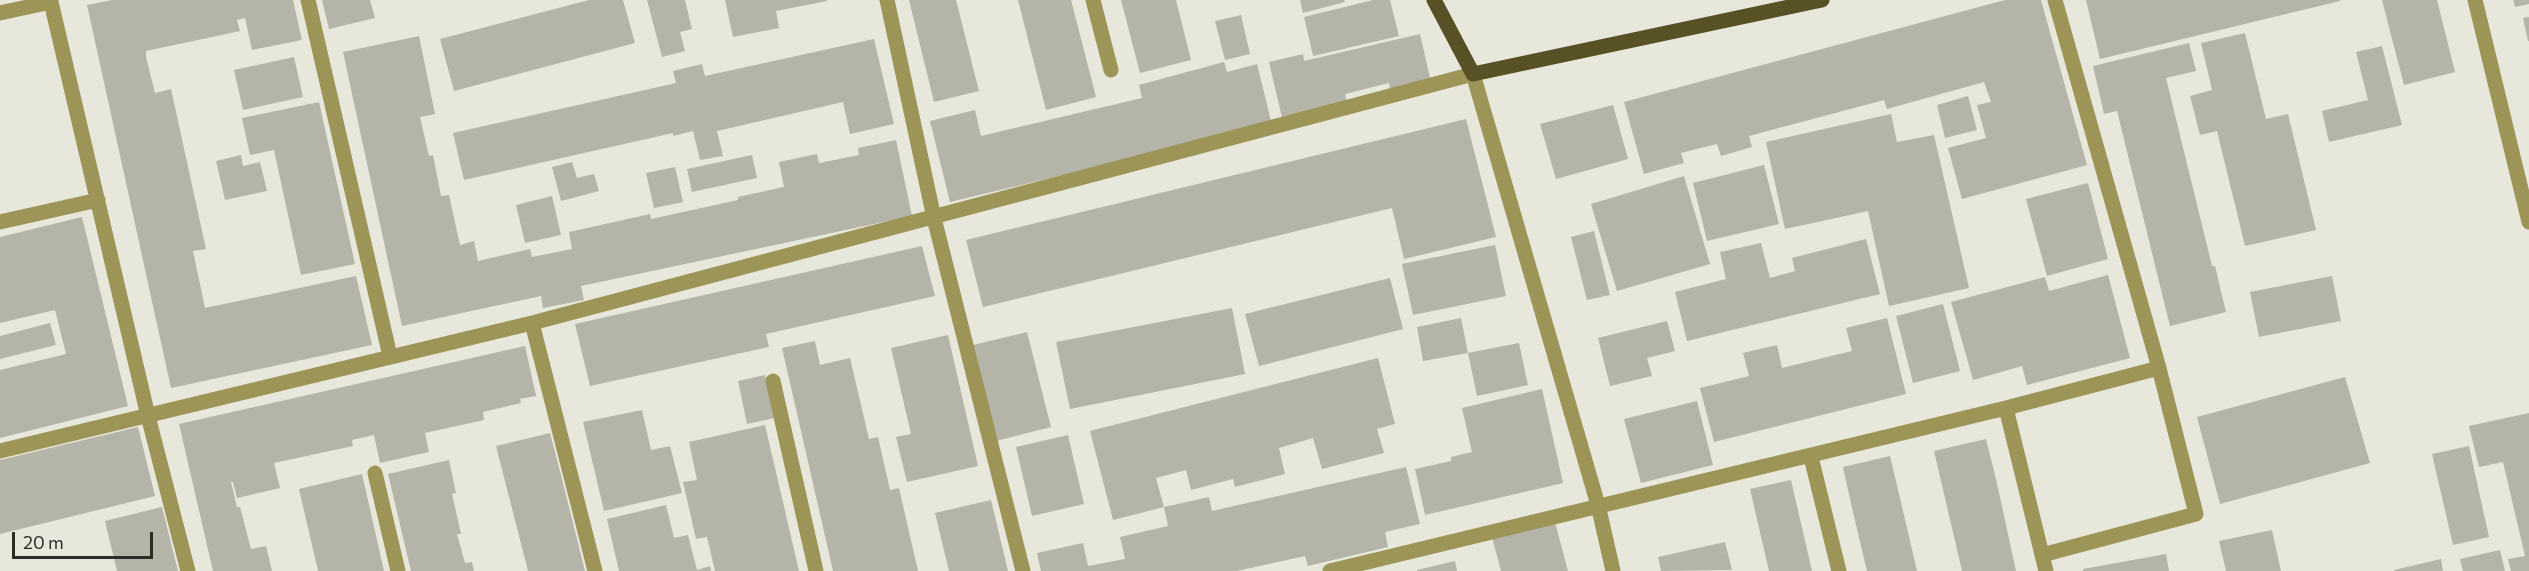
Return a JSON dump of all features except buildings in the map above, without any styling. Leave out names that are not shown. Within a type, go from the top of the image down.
[{"type":"main road","points":[[1434,0],[1473,74],[1822,0]]},
{"type":"street","points":[[308,0],[390,356]]},
{"type":"street","points":[[887,0],[934,218],[1023,571]]},
{"type":"street","points":[[1093,0],[1111,70]]},
{"type":"street","points":[[2043,555],[2196,514],[2158,368],[2055,0]]},
{"type":"street","points":[[2475,0],[2529,222]]},
{"type":"street","points":[[0,13],[54,1],[148,416],[188,571]]},
{"type":"street","points":[[0,451],[532,323],[1473,74],[1598,505],[1613,571]]},
{"type":"street","points":[[0,222],[98,200]]},
{"type":"street","points":[[532,323],[595,571]]},
{"type":"street","points":[[1330,571],[1598,505],[1810,457],[2158,368]]},
{"type":"street","points":[[773,381],[816,571]]},
{"type":"street","points":[[2006,408],[2046,571]]},
{"type":"street","points":[[1810,457],[1839,571]]},
{"type":"street","points":[[375,472],[398,571]]}]
